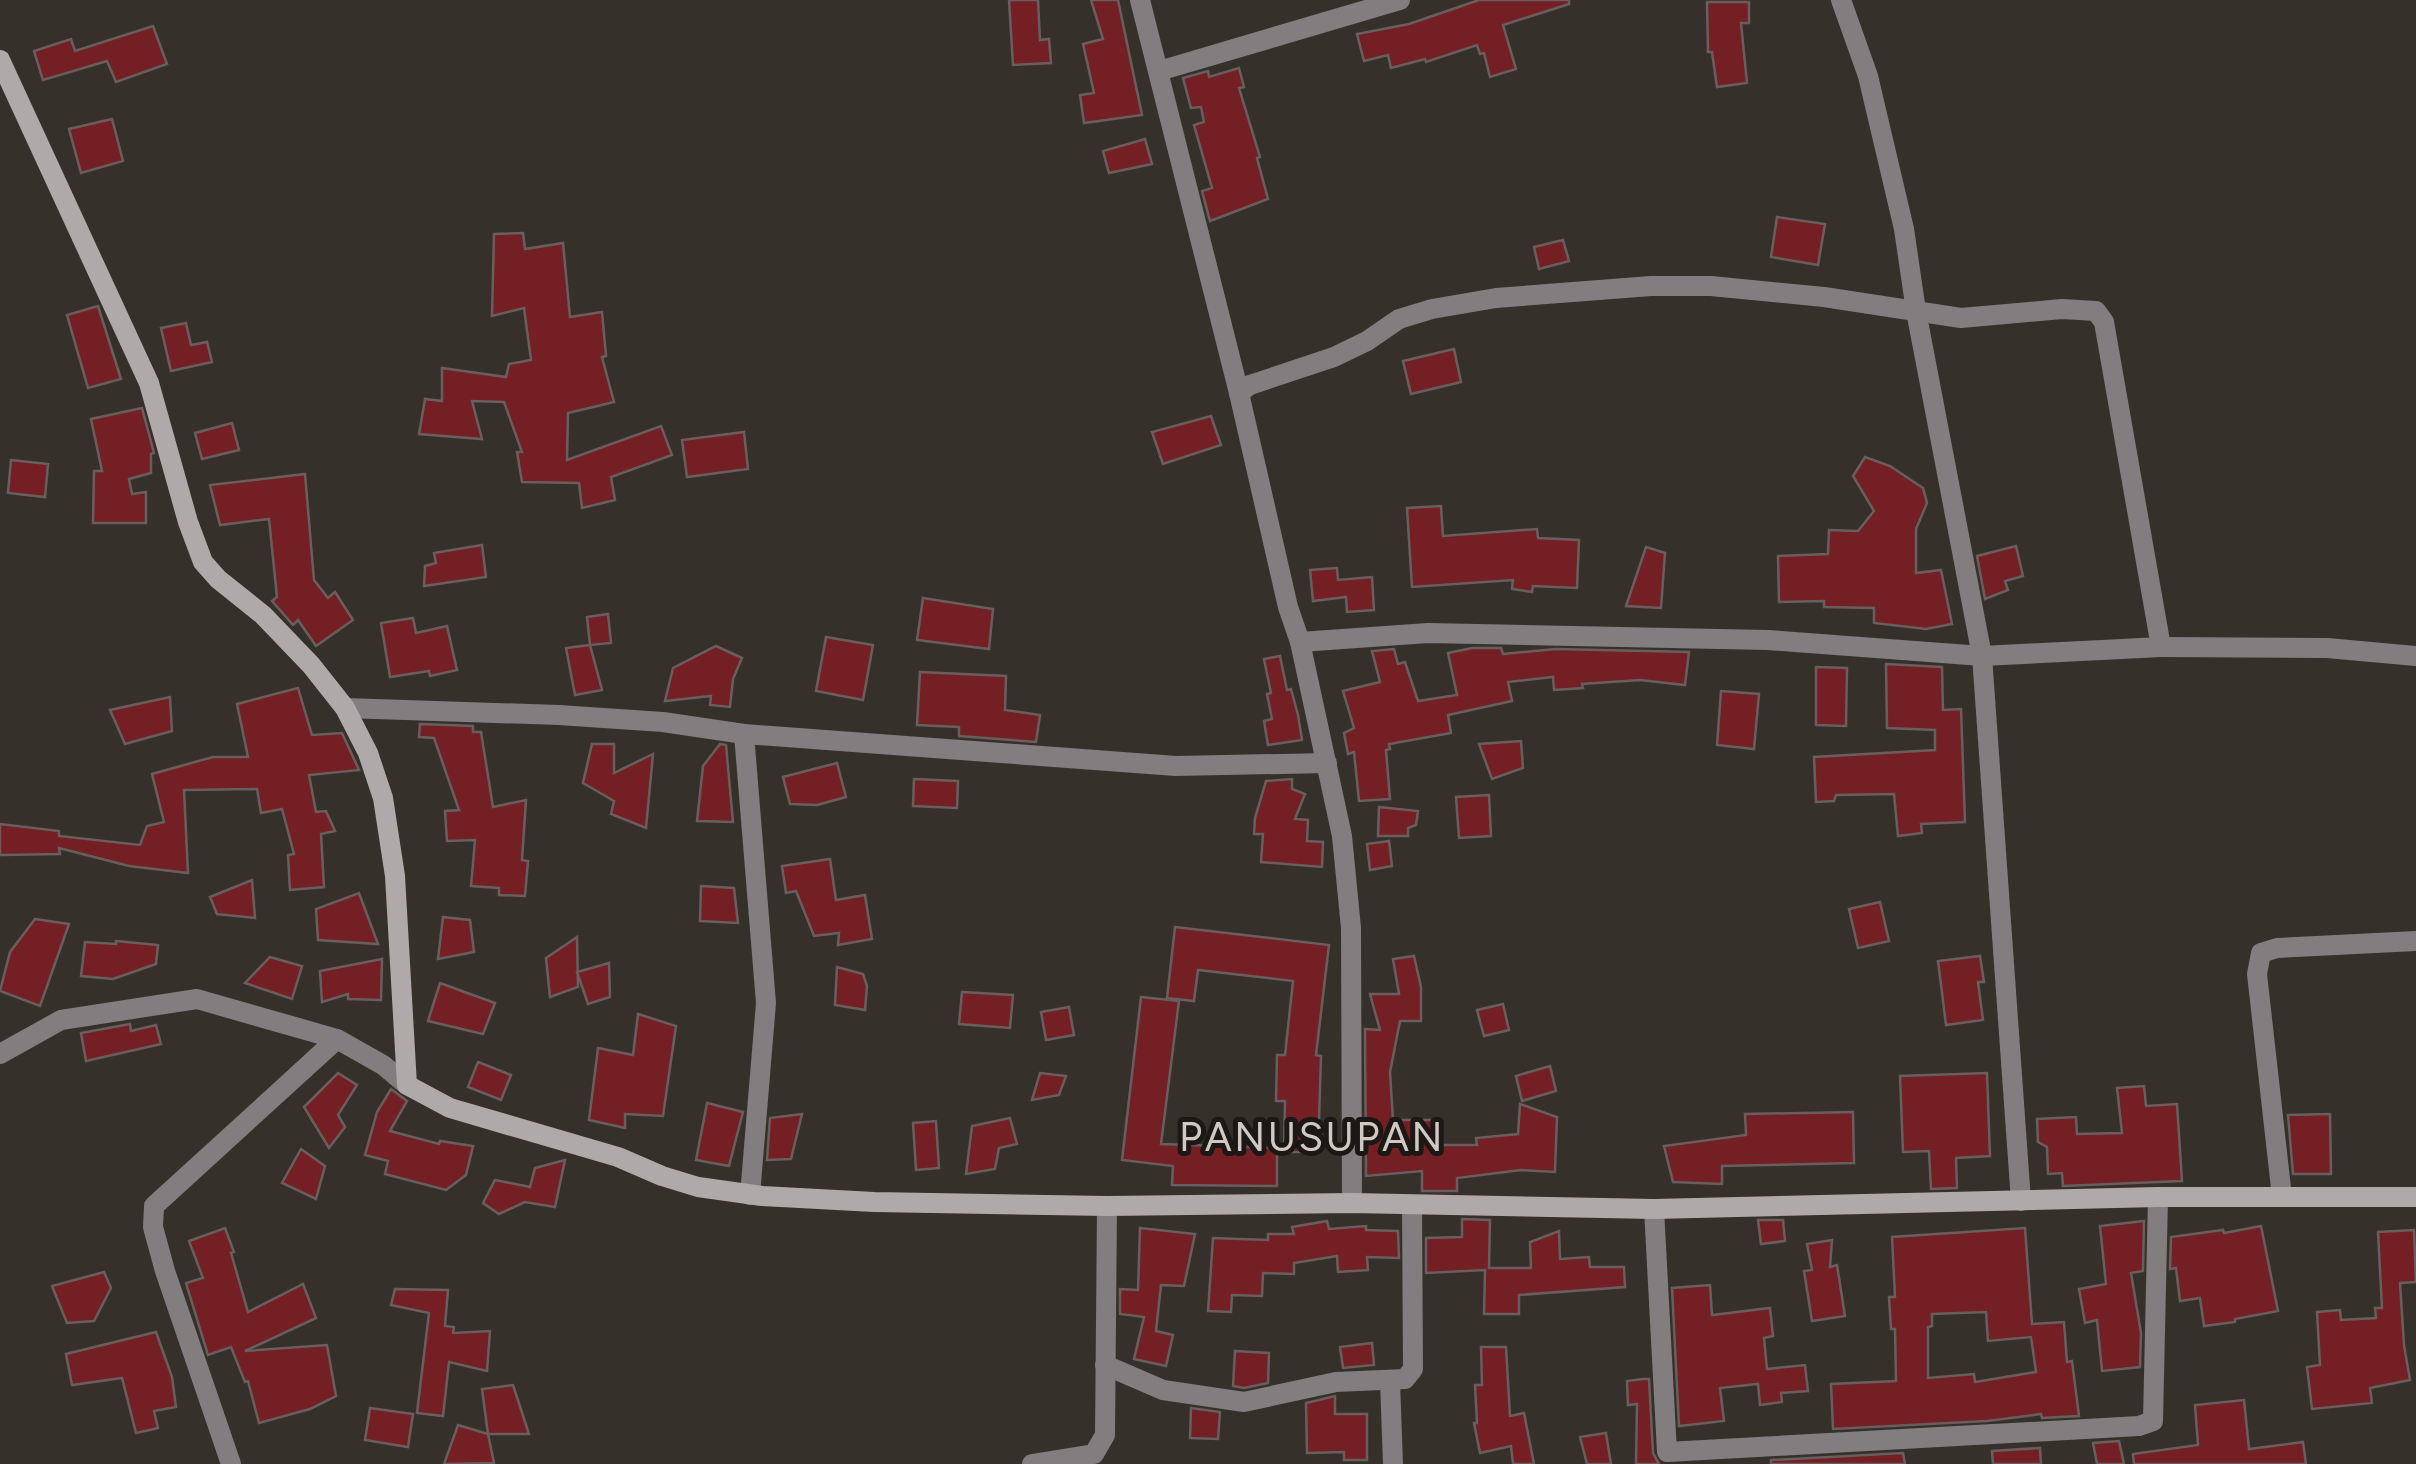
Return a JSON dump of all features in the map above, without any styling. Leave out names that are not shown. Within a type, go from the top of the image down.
[{"type":"street","points":[[1140,0],[1239,393],[1288,607],[1300,642],[1342,836],[1351,928],[1352,1203]]},
{"type":"street","points":[[1159,71],[1400,0]]},
{"type":"street","points":[[1841,0],[1868,76],[1904,229],[1982,656],[2021,1201]]},
{"type":"street","points":[[0,60],[149,383],[203,562],[287,640],[345,708],[368,753],[383,798],[394,876],[407,1085]]},
{"type":"street","points":[[1239,393],[1250,385],[1334,357],[1399,319],[1496,298],[1650,286],[1711,286],[1824,297],[1960,318],[2062,309],[2096,311],[2104,322],[2161,647]]},
{"type":"street","points":[[1300,642],[1428,633],[1768,640],[1982,656],[2161,647],[2327,648],[2416,656]]},
{"type":"street","points":[[345,708],[663,722],[744,734],[1176,766],[1327,763]]},
{"type":"street","points":[[744,734],[766,1003],[750,1195]]},
{"type":"street","points":[[2282,1197],[2258,990],[2261,953],[2277,948],[2416,941]]},
{"type":"street","points":[[0,1054],[61,1020],[197,999],[336,1040],[450,1108],[618,1157],[698,1187],[750,1195],[874,1202],[1107,1206],[1352,1203],[1654,1209],[2158,1197],[2416,1197]]},
{"type":"street","points":[[231,1464],[165,1271],[152,1227],[154,1206],[336,1040]]},
{"type":"street","points":[[1654,1209],[1667,1458],[2120,1427],[2153,1421],[2158,1197]]},
{"type":"street","points":[[1106,1365],[1163,1390],[1244,1402],[1336,1382],[1390,1382],[1405,1378],[1412,1369],[1412,1205]]},
{"type":"street","points":[[1032,1464],[1084,1458],[1094,1454],[1105,1435],[1107,1206]]},
{"type":"street","points":[[1390,1382],[1393,1464]]},
{"type":"building","points":[[1009,0],[1038,0],[1040,40],[1049,39],[1051,63],[1013,65]]},
{"type":"building","points":[[1091,0],[1118,0],[1142,115],[1084,123],[1080,95],[1094,93],[1083,44],[1103,39]]},
{"type":"building","points":[[1479,0],[1569,0],[1569,4],[1503,25],[1516,69],[1490,77],[1484,53],[1480,54],[1477,45],[1426,62],[1425,59],[1391,68],[1388,55],[1364,61],[1357,34],[1409,24]]},
{"type":"building","points":[[1707,2],[1749,2],[1749,23],[1741,23],[1747,83],[1717,87],[1712,52],[1708,52]]},
{"type":"building","points":[[153,26],[167,64],[116,82],[107,61],[43,80],[34,51],[71,39],[75,51]]},
{"type":"building","points":[[1239,68],[1244,87],[1239,88],[1268,199],[1210,221],[1202,191],[1212,188],[1194,125],[1204,122],[1201,107],[1191,108],[1183,78],[1208,71],[1209,77]]},
{"type":"building","points":[[112,119],[123,161],[81,173],[69,129]]},
{"type":"building","points":[[1145,139],[1152,164],[1109,173],[1103,151]]},
{"type":"building","points":[[1777,217],[1825,224],[1818,265],[1771,257]]},
{"type":"building","points":[[523,233],[525,249],[563,243],[570,317],[602,312],[606,356],[602,357],[614,402],[568,413],[567,460],[661,426],[672,455],[611,477],[615,500],[582,508],[579,483],[522,482],[517,452],[522,452],[504,402],[472,401],[482,439],[419,434],[425,399],[442,401],[442,368],[506,377],[509,364],[531,360],[524,308],[492,316],[494,234]]},
{"type":"building","points":[[1563,240],[1569,261],[1539,269],[1534,247]]},
{"type":"building","points":[[98,306],[121,379],[88,388],[67,315]]},
{"type":"building","points":[[186,323],[191,345],[207,342],[212,362],[171,371],[161,328]]},
{"type":"building","points":[[1454,349],[1461,382],[1411,394],[1403,361]]},
{"type":"building","points":[[142,408],[154,453],[151,473],[129,479],[132,494],[146,492],[146,523],[93,523],[94,471],[102,471],[91,419]]},
{"type":"building","points":[[1211,416],[1221,445],[1163,464],[1152,432]]},
{"type":"building","points":[[232,423],[239,450],[202,459],[195,433]]},
{"type":"building","points":[[744,432],[748,469],[687,477],[682,440]]},
{"type":"building","points":[[1865,457],[1890,466],[1923,488],[1927,503],[1916,529],[1916,573],[1941,570],[1952,624],[1926,629],[1874,623],[1874,608],[1824,607],[1824,601],[1779,602],[1778,556],[1828,554],[1829,530],[1858,531],[1874,511],[1853,476]]},
{"type":"building","points":[[11,460],[48,464],[45,497],[8,493]]},
{"type":"building","points":[[305,474],[314,580],[328,598],[335,592],[353,620],[316,646],[298,620],[293,625],[272,601],[277,597],[269,519],[220,525],[210,485]]},
{"type":"building","points":[[1441,506],[1443,536],[1537,529],[1538,538],[1579,540],[1577,588],[1533,586],[1532,592],[1512,589],[1513,580],[1412,587],[1407,508]]},
{"type":"building","points":[[482,545],[486,577],[424,586],[425,566],[436,563],[434,553]]},
{"type":"building","points":[[2016,546],[2023,576],[2005,581],[2008,590],[1985,599],[1977,556]]},
{"type":"building","points":[[1646,547],[1665,553],[1661,608],[1626,606]]},
{"type":"building","points":[[1337,568],[1338,580],[1372,577],[1374,610],[1347,612],[1346,597],[1313,601],[1310,570]]},
{"type":"building","points":[[923,598],[993,609],[989,649],[917,640]]},
{"type":"building","points":[[608,614],[611,643],[590,645],[587,617]]},
{"type":"building","points":[[413,618],[416,633],[447,626],[457,670],[430,676],[429,671],[390,677],[381,623]]},
{"type":"building","points":[[826,637],[873,645],[863,700],[816,691]]},
{"type":"building","points":[[590,645],[602,690],[575,695],[566,648]]},
{"type":"building","points":[[716,646],[742,658],[733,679],[730,707],[710,705],[711,696],[665,701],[673,668]]},
{"type":"building","points":[[1501,648],[1503,654],[1556,649],[1689,652],[1685,685],[1640,680],[1554,690],[1553,677],[1508,682],[1512,701],[1448,715],[1451,733],[1389,744],[1390,749],[1386,750],[1390,799],[1359,801],[1354,752],[1348,754],[1344,733],[1354,728],[1343,691],[1380,682],[1372,651],[1394,649],[1398,664],[1405,662],[1418,701],[1457,695],[1448,653]]},
{"type":"building","points":[[1280,656],[1302,740],[1268,745],[1264,721],[1272,719],[1267,694],[1271,693],[1264,659]]},
{"type":"building","points":[[1886,664],[1942,667],[1943,710],[1961,709],[1965,822],[1921,824],[1922,833],[1898,836],[1894,794],[1836,795],[1834,801],[1816,802],[1814,757],[1935,750],[1935,730],[1887,728]]},
{"type":"building","points":[[1816,667],[1847,668],[1846,726],[1816,725]]},
{"type":"building","points":[[920,672],[1006,676],[1005,710],[1040,715],[1036,742],[959,736],[959,727],[917,725]]},
{"type":"building","points":[[298,688],[312,735],[342,733],[359,770],[309,775],[316,812],[326,811],[335,831],[321,834],[324,887],[290,890],[288,855],[294,854],[282,809],[261,813],[257,789],[184,790],[188,873],[129,866],[59,848],[60,854],[0,855],[0,824],[59,831],[59,836],[140,845],[147,826],[164,822],[152,774],[213,757],[248,757],[237,704]]},
{"type":"building","points":[[1721,691],[1759,694],[1754,749],[1717,745]]},
{"type":"building","points":[[170,697],[172,731],[125,744],[110,710]]},
{"type":"building","points":[[420,724],[473,726],[473,732],[481,732],[493,807],[526,800],[522,860],[528,861],[525,896],[499,895],[499,888],[471,886],[475,840],[447,841],[445,811],[459,810],[434,738],[419,737]]},
{"type":"building","points":[[1521,741],[1523,768],[1492,779],[1479,744]]},
{"type":"building","points":[[592,744],[614,744],[614,773],[653,754],[646,828],[611,814],[614,801],[583,783]]},
{"type":"building","points":[[720,744],[726,745],[733,822],[697,821],[703,766]]},
{"type":"building","points":[[837,763],[846,797],[817,805],[790,804],[783,777]]},
{"type":"building","points":[[914,779],[958,781],[957,808],[913,806]]},
{"type":"building","points":[[1292,779],[1292,789],[1305,794],[1295,819],[1308,820],[1307,841],[1323,842],[1322,867],[1261,862],[1263,834],[1254,834],[1266,781]]},
{"type":"building","points":[[1489,795],[1491,836],[1459,838],[1456,797]]},
{"type":"building","points":[[1379,807],[1418,811],[1416,825],[1408,828],[1408,836],[1378,836]]},
{"type":"building","points":[[1389,841],[1392,866],[1370,870],[1367,844]]},
{"type":"building","points":[[830,859],[836,900],[865,895],[872,939],[838,945],[839,933],[814,936],[796,891],[786,893],[782,866]]},
{"type":"building","points":[[252,880],[255,918],[217,914],[210,897]]},
{"type":"building","points":[[701,886],[734,888],[738,923],[700,921]]},
{"type":"building","points":[[359,893],[378,944],[318,940],[316,909]]},
{"type":"building","points":[[1880,902],[1889,941],[1858,948],[1849,909]]},
{"type":"building","points":[[443,917],[470,920],[474,952],[438,959]]},
{"type":"building","points":[[35,919],[69,924],[40,1006],[0,991],[10,952]]},
{"type":"building","points":[[1175,927],[1329,945],[1316,1055],[1321,1056],[1318,1152],[1284,1152],[1285,1101],[1276,1101],[1277,1055],[1285,1055],[1293,981],[1198,970],[1194,1001],[1167,998]]},
{"type":"building","points":[[577,937],[578,987],[550,997],[546,958]]},
{"type":"building","points":[[85,942],[158,945],[156,964],[113,979],[81,976]]},
{"type":"building","points":[[1414,956],[1421,987],[1421,1021],[1400,1021],[1390,1072],[1393,1120],[1439,1120],[1440,1145],[1477,1145],[1476,1138],[1518,1134],[1520,1104],[1557,1117],[1555,1172],[1521,1170],[1457,1178],[1457,1191],[1422,1191],[1422,1171],[1366,1176],[1365,1029],[1380,1030],[1370,994],[1399,994],[1393,959]]},
{"type":"building","points":[[1980,956],[1984,982],[1978,982],[1983,1020],[1946,1025],[1938,961]]},
{"type":"building","points":[[270,957],[302,966],[292,999],[245,983]]},
{"type":"building","points":[[382,959],[381,1000],[348,999],[348,994],[322,1002],[320,971]]},
{"type":"building","points":[[609,963],[610,997],[588,1004],[577,972]]},
{"type":"building","points":[[837,967],[863,974],[867,986],[865,1010],[835,1005]]},
{"type":"building","points":[[440,983],[495,1003],[483,1034],[428,1021]]},
{"type":"building","points":[[962,992],[1013,995],[1010,1028],[959,1024]]},
{"type":"building","points":[[1141,997],[1179,1001],[1161,1144],[1277,1148],[1277,1186],[1172,1185],[1173,1166],[1122,1160]]},
{"type":"building","points":[[1503,1004],[1509,1030],[1484,1036],[1477,1010]]},
{"type":"building","points":[[1069,1007],[1074,1035],[1046,1040],[1041,1012]]},
{"type":"building","points":[[638,1014],[676,1026],[663,1116],[625,1114],[625,1128],[589,1120],[598,1048],[633,1055]]},
{"type":"building","points":[[130,1024],[131,1031],[156,1025],[161,1044],[86,1061],[81,1033]]},
{"type":"building","points":[[478,1062],[511,1075],[501,1100],[468,1087]]},
{"type":"building","points":[[1550,1066],[1556,1091],[1522,1101],[1516,1076]]},
{"type":"building","points":[[338,1073],[357,1085],[338,1115],[345,1127],[329,1148],[304,1107]]},
{"type":"building","points":[[1040,1073],[1066,1076],[1059,1095],[1032,1100]]},
{"type":"building","points":[[1987,1073],[1990,1156],[1956,1158],[1957,1188],[1931,1189],[1929,1151],[1903,1152],[1900,1076]]},
{"type":"building","points":[[2144,1086],[2146,1106],[2177,1104],[2182,1181],[2063,1186],[2062,1173],[2048,1174],[2047,1147],[2038,1142],[2037,1119],[2076,1117],[2077,1134],[2122,1133],[2117,1088]]},
{"type":"building","points":[[391,1089],[407,1101],[390,1131],[439,1144],[440,1141],[473,1146],[466,1175],[446,1190],[385,1174],[388,1161],[365,1155],[377,1112]]},
{"type":"building","points":[[707,1103],[743,1112],[729,1166],[696,1160]]},
{"type":"building","points":[[1853,1112],[1854,1163],[1722,1166],[1722,1184],[1673,1182],[1664,1146],[1746,1135],[1745,1114]]},
{"type":"building","points":[[802,1114],[791,1159],[767,1160],[770,1118]]},
{"type":"building","points":[[2330,1114],[2331,1174],[2293,1174],[2288,1115]]},
{"type":"building","points":[[1010,1118],[1017,1144],[999,1148],[995,1169],[966,1174],[972,1126]]},
{"type":"building","points":[[936,1121],[939,1168],[916,1170],[913,1123]]},
{"type":"building","points":[[301,1149],[325,1166],[316,1199],[282,1183]]},
{"type":"building","points":[[565,1160],[555,1207],[525,1202],[499,1214],[483,1203],[495,1180],[530,1187],[535,1168]]},
{"type":"building","points":[[1462,1219],[1490,1220],[1489,1268],[1531,1268],[1530,1242],[1559,1231],[1560,1259],[1589,1257],[1590,1267],[1624,1267],[1625,1287],[1519,1295],[1519,1314],[1484,1314],[1485,1270],[1426,1273],[1426,1238],[1462,1237]]},
{"type":"building","points":[[1758,1220],[1783,1220],[1785,1241],[1761,1244]]},
{"type":"building","points":[[1327,1221],[1329,1229],[1366,1226],[1366,1230],[1398,1231],[1399,1258],[1367,1257],[1368,1270],[1338,1272],[1337,1256],[1294,1263],[1294,1274],[1263,1273],[1262,1296],[1232,1295],[1231,1312],[1208,1311],[1213,1238],[1268,1240],[1268,1234],[1294,1234],[1292,1227]]},
{"type":"building","points":[[2144,1221],[2143,1271],[2131,1273],[2141,1333],[2140,1367],[2102,1371],[2097,1320],[2085,1323],[2079,1289],[2106,1284],[2100,1226]]},
{"type":"building","points":[[2261,1226],[2278,1311],[2204,1326],[2200,1298],[2180,1301],[2176,1268],[2170,1269],[2171,1237]]},
{"type":"building","points":[[225,1228],[248,1312],[303,1284],[316,1318],[245,1351],[327,1345],[336,1396],[310,1409],[259,1423],[248,1381],[245,1382],[231,1347],[208,1355],[186,1283],[203,1278],[189,1241]]},
{"type":"building","points":[[1140,1228],[1195,1234],[1184,1286],[1161,1285],[1156,1331],[1173,1335],[1166,1366],[1134,1359],[1144,1317],[1120,1314],[1120,1289],[1138,1290]]},
{"type":"building","points":[[2025,1228],[2032,1324],[2064,1322],[2067,1362],[2072,1361],[2079,1416],[2042,1418],[2041,1414],[1987,1421],[1833,1429],[1831,1384],[1896,1381],[1895,1329],[1891,1329],[1889,1297],[1895,1297],[1892,1237]],"holes":[[[1986,1312],[1988,1341],[2031,1337],[2036,1372],[1975,1382],[1974,1374],[1928,1378],[1928,1327],[1932,1326],[1932,1314]]]},
{"type":"building","points":[[2414,1230],[2416,1282],[2400,1283],[2410,1380],[2370,1388],[2372,1403],[2312,1409],[2307,1367],[2320,1365],[2317,1312],[2340,1310],[2341,1320],[2376,1318],[2375,1308],[2382,1308],[2378,1232]]},
{"type":"building","points":[[1832,1240],[1830,1267],[1837,1265],[1845,1316],[1812,1321],[1804,1271],[1812,1270],[1807,1244]]},
{"type":"building","points":[[104,1272],[111,1288],[94,1321],[67,1323],[52,1286]]},
{"type":"building","points":[[1710,1285],[1712,1315],[1770,1308],[1773,1336],[1764,1338],[1767,1369],[1805,1365],[1808,1391],[1781,1393],[1782,1402],[1760,1405],[1758,1384],[1720,1388],[1724,1421],[1679,1426],[1672,1288]]},
{"type":"building","points":[[395,1289],[448,1290],[445,1326],[454,1327],[453,1333],[490,1331],[487,1371],[449,1362],[443,1416],[417,1413],[429,1313],[391,1305]]},
{"type":"building","points":[[156,1332],[172,1377],[176,1407],[154,1411],[158,1428],[136,1433],[122,1378],[72,1385],[66,1354]]},
{"type":"building","points":[[1372,1343],[1374,1365],[1343,1368],[1340,1347]]},
{"type":"building","points":[[1481,1347],[1506,1347],[1510,1416],[1524,1413],[1534,1464],[1513,1464],[1511,1446],[1480,1453],[1474,1423],[1475,1385],[1482,1385]]},
{"type":"building","points":[[1235,1351],[1269,1353],[1268,1383],[1233,1386]]},
{"type":"building","points":[[1649,1379],[1653,1453],[1659,1464],[1636,1464],[1637,1404],[1628,1405],[1627,1381]]},
{"type":"building","points":[[513,1385],[529,1434],[488,1434],[482,1389]]},
{"type":"building","points":[[1335,1396],[1335,1414],[1367,1414],[1367,1460],[1344,1460],[1344,1452],[1307,1453],[1306,1403]]},
{"type":"building","points":[[2244,1400],[2249,1449],[2303,1442],[2306,1464],[2134,1464],[2133,1454],[2198,1445],[2195,1405]]},
{"type":"building","points":[[370,1408],[413,1414],[408,1447],[365,1440]]},
{"type":"building","points":[[1191,1408],[1220,1412],[1218,1439],[1190,1438]]},
{"type":"building","points":[[458,1425],[488,1434],[494,1463],[444,1464]]},
{"type":"building","points":[[1606,1433],[1611,1464],[1587,1464],[1580,1437]]},
{"type":"building","points":[[2119,1441],[2124,1464],[2097,1464],[2093,1443]]},
{"type":"building","points":[[2040,1448],[2041,1464],[1993,1464],[1992,1451]]},
{"type":"building","points":[[1903,1453],[1905,1464],[1771,1464],[1771,1460]]},
{"type":"district","name":"PANUSUPAN","points":[[1312,1137]]}]
